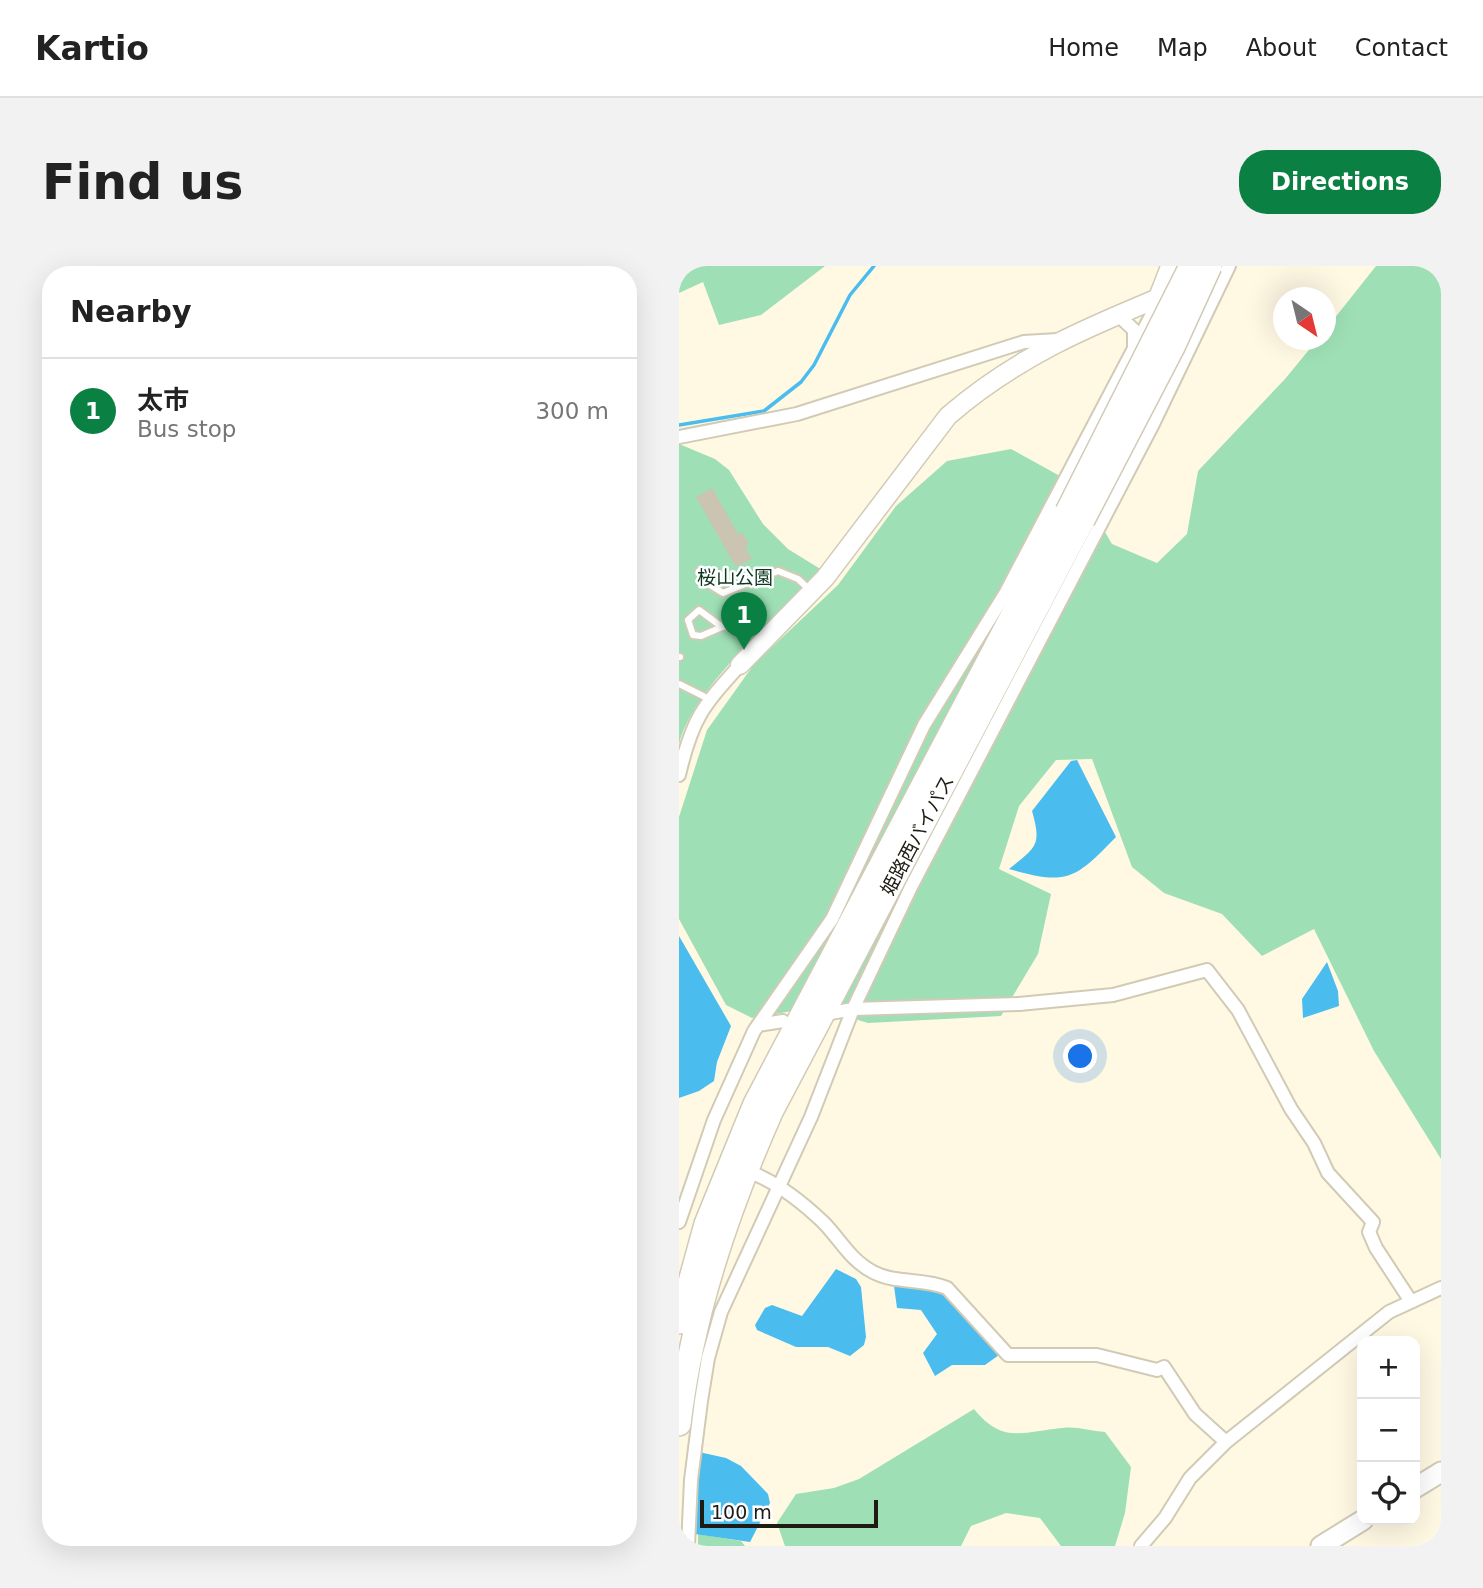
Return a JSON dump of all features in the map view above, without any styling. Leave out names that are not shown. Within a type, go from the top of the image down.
[{"type":"highway","points":[[1161,297],[1173,266]]},
{"type":"highway","name":"姫路西バイパス","points":[[679,1322],[706,1224],[755,1104],[1075,516],[1173,347],[1197,272]]},
{"type":"highway","name":"姫路西バイパス","points":[[679,1424],[703,1297],[743,1176],[771,1112],[1075,516]]},
{"type":"main road","points":[[1420,1485],[1441,1472]]},
{"type":"main road","points":[[1321,1546],[1357,1524]]},
{"type":"street","points":[[679,775],[689,732],[709,699],[813,592],[949,416],[976,392],[1058,340],[1161,297],[1197,272],[1228,266]]},
{"type":"street","points":[[688,1546],[691,1480],[708,1358],[721,1312],[780,1185],[853,1009],[911,887],[1033,658],[1208,311],[1228,266]]},
{"type":"street","points":[[1197,272],[1208,311]]},
{"type":"street","points":[[679,1222],[702,1151],[758,1025],[832,919],[924,725],[1005,594],[1161,297]]},
{"type":"street","points":[[1118,315],[1133,330],[1134,348]]},
{"type":"street","points":[[679,437],[797,414],[1024,342],[1058,340]]},
{"type":"street","points":[[831,1013],[853,1009],[1019,1004],[1112,995],[1207,970],[1238,1010],[1291,1108],[1314,1143],[1328,1173],[1373,1222],[1369,1231],[1376,1248],[1410,1300]]},
{"type":"street","points":[[758,1025],[783,1021]]},
{"type":"street","points":[[702,1151],[716,1157]]},
{"type":"street","points":[[757,1175],[780,1185],[824,1223],[852,1258],[874,1273],[890,1279],[935,1283],[947,1288],[1007,1355],[1097,1355],[1157,1370],[1164,1367],[1195,1414],[1226,1443]]},
{"type":"street","points":[[1141,1546],[1165,1518],[1190,1478],[1226,1443],[1389,1312],[1441,1288]]},
{"type":"lane","points":[[699,570],[710,585],[723,593],[778,571],[798,579],[813,592]]},
{"type":"lane","points":[[722,627],[699,610],[688,620],[693,635],[701,636],[722,627],[750,621],[759,624],[767,637]]},
{"type":"lane","points":[[679,684],[709,699]]},
{"type":"green space","points":[[679,266],[825,266],[761,315],[719,325],[703,282],[679,293]]},
{"type":"green space","points":[[1376,266],[1441,266],[1441,1159],[1374,1051],[1314,929],[1262,956],[1222,914],[1164,893],[1132,867],[1092,759],[1056,760],[1019,806],[999,869],[1051,894],[1038,954],[1001,1016],[868,1023],[815,1007],[752,1018],[726,1005],[679,919],[679,817],[707,730],[755,663],[838,585],[896,506],[947,461],[1011,449],[1078,486],[1112,544],[1157,563],[1187,534],[1198,471],[1309,350],[1336,350],[1336,316]]},
{"type":"green space","name":"桜山公園","points":[[679,444],[715,459],[729,470],[763,524],[788,549],[822,570],[719,675],[687,722],[679,744]]},
{"type":"green space","points":[[974,1409],[994,1427],[1013,1433],[1067,1428],[1105,1432],[1131,1467],[1125,1513],[1115,1546],[1061,1546],[1040,1518],[1006,1513],[971,1526],[961,1546],[785,1546],[777,1523],[796,1494],[834,1488],[859,1479]]},
{"type":"green space","points":[[698,1534],[741,1541],[745,1546],[698,1546]]},
{"type":"water","points":[[1077,760],[1116,837],[1090,862],[1069,875],[1045,877],[1009,869],[1034,845],[1036,832],[1032,811],[1071,761]]},
{"type":"water","points":[[679,936],[731,1026],[717,1062],[714,1081],[699,1091],[679,1098]]},
{"type":"water","points":[[1327,962],[1338,991],[1339,1006],[1303,1018],[1302,999]]},
{"type":"water","points":[[836,1269],[856,1279],[861,1287],[866,1337],[864,1345],[850,1356],[828,1347],[796,1347],[757,1330],[755,1325],[765,1308],[772,1305],[802,1316]]},
{"type":"water","points":[[904,1284],[943,1291],[999,1355],[985,1365],[952,1365],[935,1376],[923,1353],[937,1334],[921,1310],[897,1308],[894,1286]]},
{"type":"water","points":[[699,1452],[726,1458],[741,1466],[768,1494],[770,1503],[750,1542],[695,1534]]},
{"type":"building","points":[[712,488],[738,534],[742,532],[749,544],[745,547],[752,559],[736,567],[696,497]]},
{"type":"waterway","points":[[679,425],[764,411],[801,382],[814,365],[850,295],[874,266]]},
{"type":"place","name":"太市","points":[[744,650]]}]
